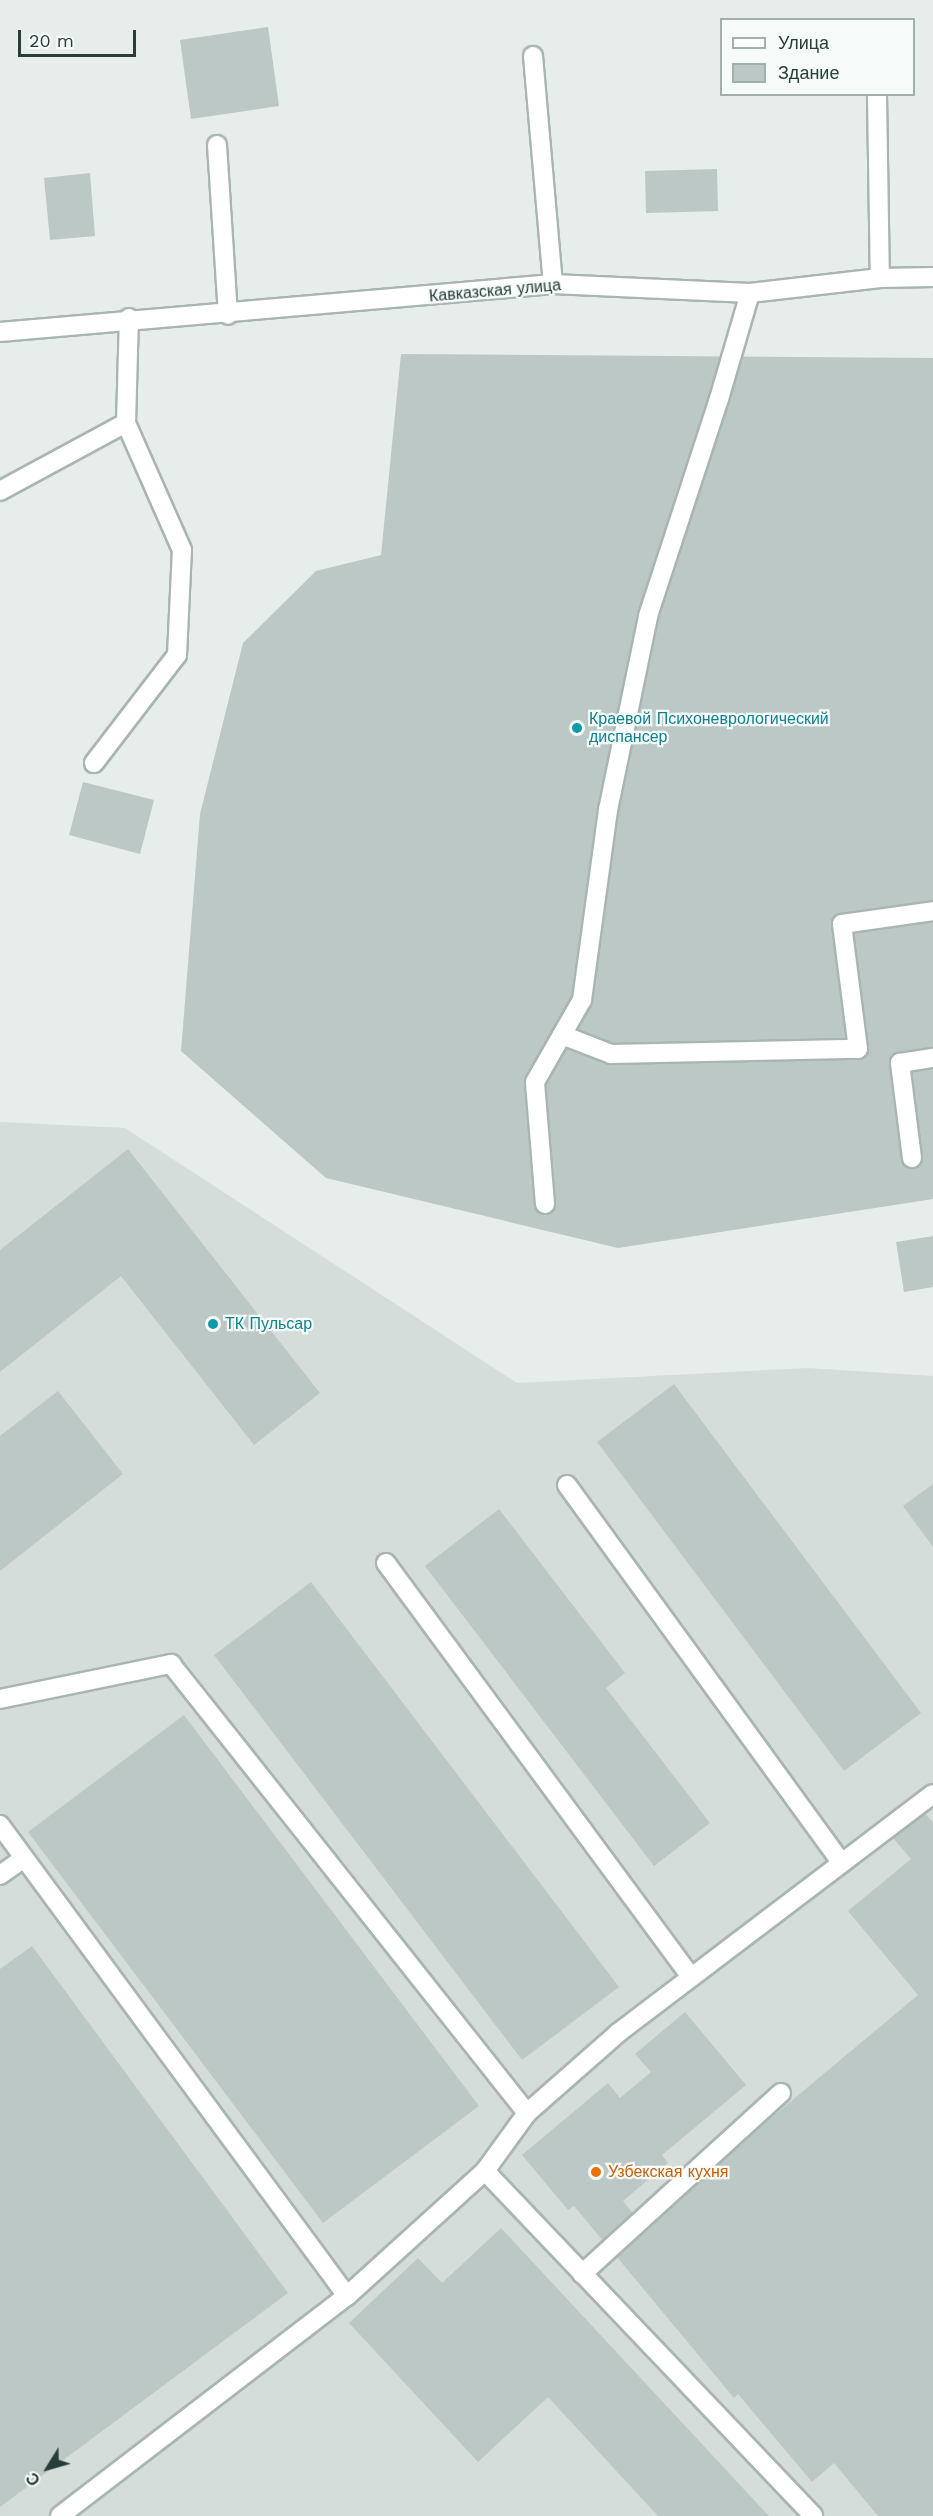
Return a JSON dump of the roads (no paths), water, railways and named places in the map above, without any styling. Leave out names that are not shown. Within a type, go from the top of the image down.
[{"type":"street","points":[[533,56],[553,284]]},
{"type":"street","points":[[877,96],[880,278]]},
{"type":"street","points":[[217,145],[228,315]]},
{"type":"street","name":"Кавказская улица","points":[[0,332],[129,318],[228,315],[553,284],[750,293],[880,278],[933,277]]},
{"type":"street","points":[[545,1204],[535,1082],[582,1000],[608,810],[648,616],[719,399],[750,293]]},
{"type":"street","points":[[94,763],[177,656],[182,550],[126,423],[129,318]]},
{"type":"street","points":[[0,491],[126,423]]},
{"type":"street","points":[[562,1035],[611,1054],[858,1049],[842,924],[933,911]]},
{"type":"street","points":[[912,1158],[900,1063],[933,1058]]},
{"type":"street","points":[[567,1485],[841,1862]]},
{"type":"street","points":[[386,1563],[691,1977]]},
{"type":"street","points":[[0,1699],[171,1664],[526,2113]]},
{"type":"street","points":[[60,2516],[347,2296],[485,2171],[526,2113],[618,2033],[933,1794]]},
{"type":"street","points":[[0,1825],[347,2296]]},
{"type":"street","points":[[0,1875],[24,1857]]},
{"type":"street","points":[[582,2274],[781,2093]]},
{"type":"street","points":[[485,2171],[813,2516]]},
{"type":"place","name":"Краевой Психоневрологический диспансер","points":[[577,728]]},
{"type":"place","name":"ТК Пульсар","points":[[213,1324]]},
{"type":"place","name":"Узбекская кухня","points":[[596,2172]]}]
